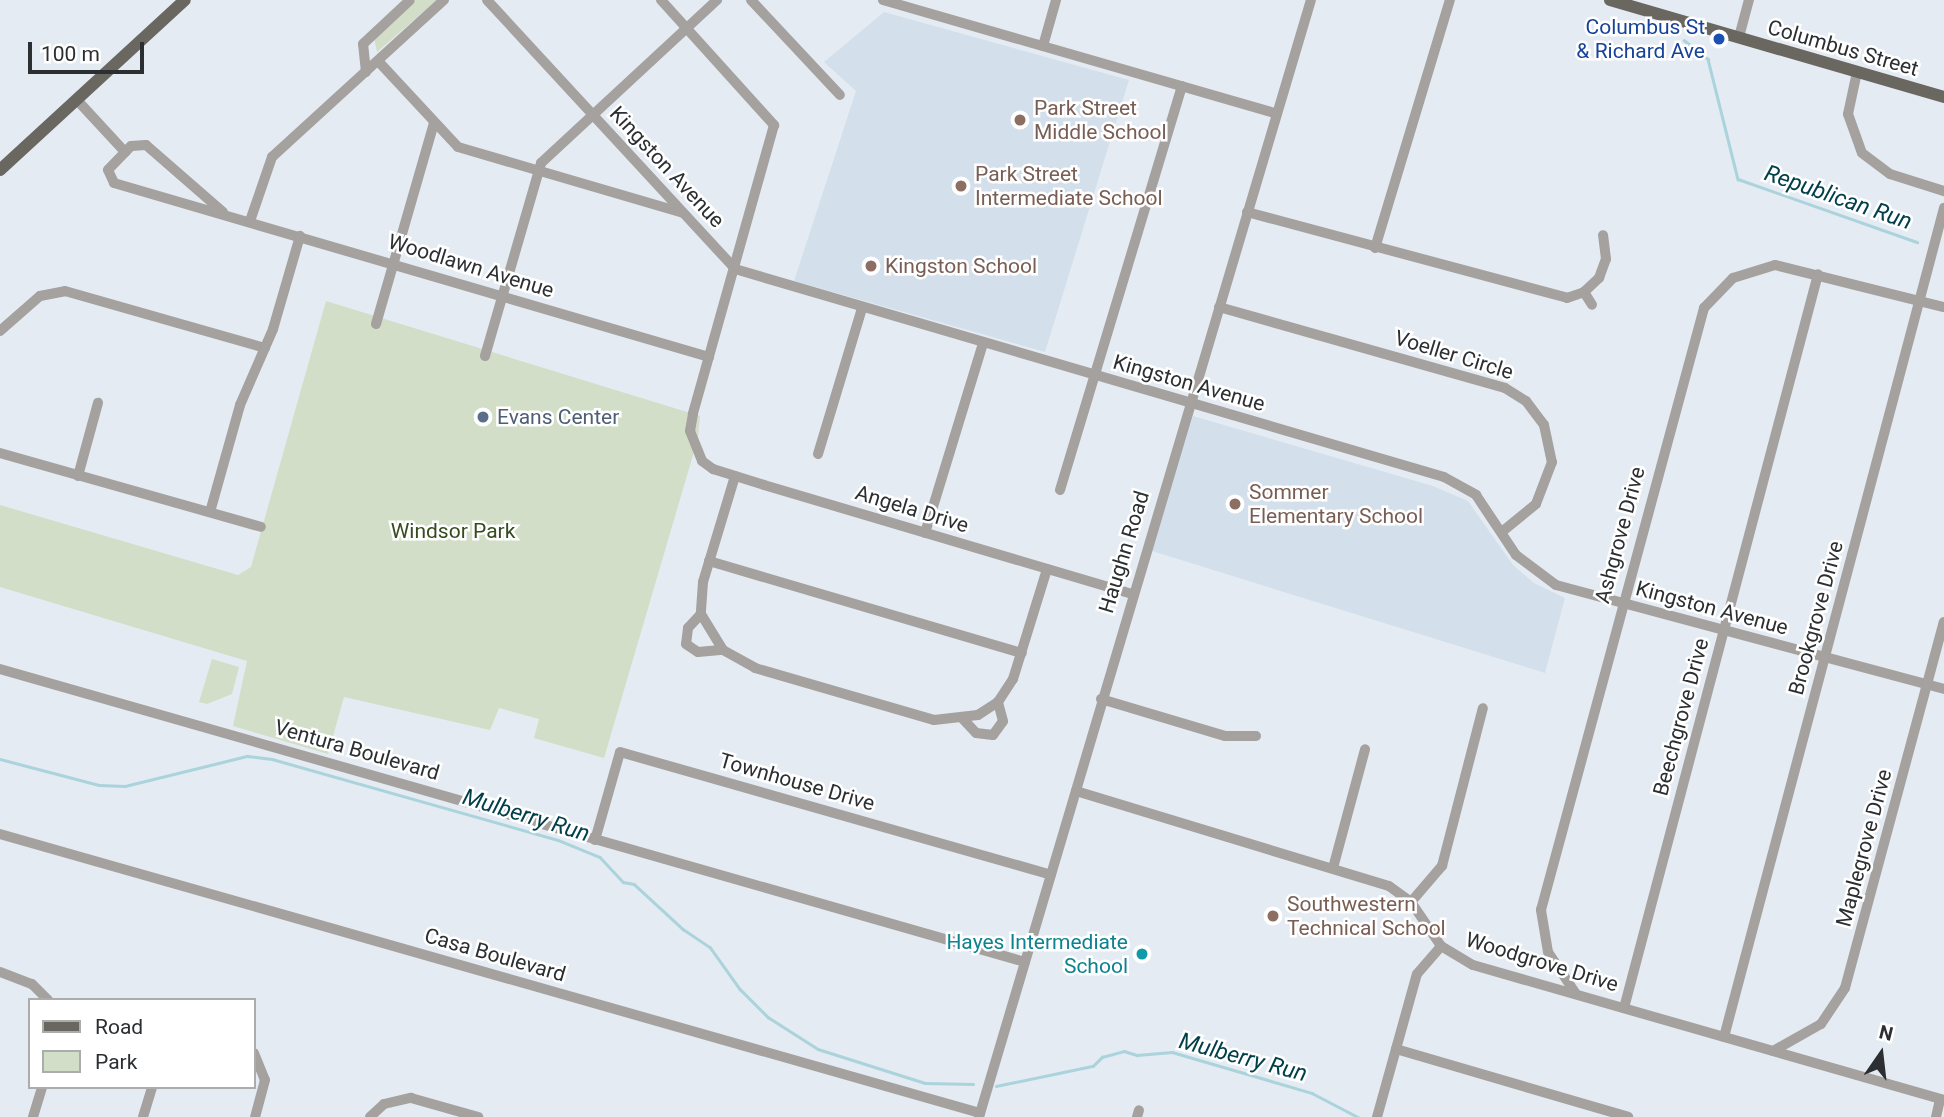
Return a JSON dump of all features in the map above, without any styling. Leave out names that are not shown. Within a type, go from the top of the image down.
[{"type":"main road","points":[[2,165],[185,0]]},
{"type":"main road","name":"Columbus Street","points":[[1610,0],[1944,97]]},
{"type":"street","points":[[366,72],[363,44],[410,0]]},
{"type":"street","points":[[250,220],[267,164],[444,0]]},
{"type":"street","name":"Kingston Avenue","points":[[487,0],[735,269],[1444,477],[1476,495],[1503,531],[1516,555],[1544,579],[1622,604],[1944,689]]},
{"type":"street","points":[[661,0],[771,119],[774,132],[709,357]]},
{"type":"street","points":[[485,356],[541,163],[717,0]]},
{"type":"street","points":[[751,0],[840,94]]},
{"type":"street","points":[[883,0],[1277,114]]},
{"type":"street","points":[[1043,46],[1056,0]]},
{"type":"street","name":"Haughn Road","points":[[979,1115],[1311,0]]},
{"type":"street","points":[[1376,248],[1450,0]]},
{"type":"street","points":[[1739,37],[1749,0]]},
{"type":"street","points":[[378,61],[458,147],[683,214]]},
{"type":"street","points":[[1857,72],[1848,114],[1863,153],[1889,174],[1944,191]]},
{"type":"street","points":[[1060,490],[1182,86]]},
{"type":"street","points":[[77,100],[125,152]]},
{"type":"street","points":[[376,324],[434,122]]},
{"type":"street","name":"Woodlawn Avenue","points":[[223,212],[152,148],[138,143],[108,170],[114,183],[223,212],[709,357]]},
{"type":"street","name":"Brookgrove Drive","points":[[1724,1037],[1944,208]]},
{"type":"street","points":[[1247,212],[1561,297],[1584,292],[1604,268],[1603,235]]},
{"type":"street","points":[[210,512],[240,405],[265,348],[300,236]]},
{"type":"street","name":"Ashgrove Drive","points":[[1576,994],[1548,952],[1541,910],[1704,307],[1722,286],[1754,269],[1790,266],[1920,300]]},
{"type":"street","name":"Beechgrove Drive","points":[[1624,1008],[1818,274]]},
{"type":"street","points":[[0,331],[29,304],[52,292],[78,293],[265,348]]},
{"type":"street","points":[[1584,292],[1592,305]]},
{"type":"street","points":[[1920,300],[1944,307]]},
{"type":"street","name":"Voeller Circle","points":[[1219,307],[1505,388],[1526,401],[1545,425],[1552,462],[1536,504],[1503,531]]},
{"type":"street","points":[[818,454],[862,308]]},
{"type":"street","points":[[925,533],[983,343]]},
{"type":"street","name":"Angela Drive","points":[[709,357],[693,414],[692,444],[707,465],[735,476],[1132,594]]},
{"type":"street","points":[[78,475],[98,403]]},
{"type":"street","points":[[0,453],[261,527]]},
{"type":"street","points":[[723,650],[703,653],[688,648],[685,633],[701,614],[709,561],[735,476]]},
{"type":"street","points":[[709,561],[1022,653]]},
{"type":"street","points":[[701,614],[723,650],[755,668],[920,717],[963,719],[998,702],[1013,679],[1047,569]]},
{"type":"street","name":"Maplegrove Drive","points":[[1773,1051],[1821,1024],[1845,988],[1944,622]]},
{"type":"street","name":"Ventura Boulevard","points":[[0,669],[1025,962]]},
{"type":"street","points":[[1101,699],[1225,736],[1256,736]]},
{"type":"street","points":[[963,719],[976,733],[993,735],[1003,722],[998,702]]},
{"type":"street","points":[[1411,902],[1442,866],[1483,708]]},
{"type":"street","points":[[1332,868],[1365,749]]},
{"type":"street","name":"Townhouse Drive","points":[[595,839],[620,752],[1051,875]]},
{"type":"street","name":"Woodgrove Drive","points":[[1076,791],[1389,887],[1411,902],[1441,946],[1473,965],[1942,1100]]},
{"type":"street","name":"Casa Boulevard","points":[[0,834],[979,1115]]},
{"type":"street","points":[[1377,1117],[1417,974],[1441,946]]},
{"type":"street","points":[[0,972],[32,984],[46,998]]},
{"type":"street","points":[[1396,1049],[1628,1117]]},
{"type":"street","points":[[255,1117],[265,1080],[256,1058]]},
{"type":"street","points":[[41,1089],[34,1115],[46,1117]]},
{"type":"street","points":[[143,1117],[151,1089]]},
{"type":"street","points":[[370,1117],[384,1104],[411,1098],[475,1117]]},
{"type":"street","points":[[1936,1117],[1942,1100]]},
{"type":"shaded area","name":"Park Street Intermediate School","points":[[884,12],[1129,80],[1045,352],[794,281],[856,91],[824,62]]},
{"type":"shaded area","points":[[1193,416],[1433,486],[1468,501],[1513,565],[1534,583],[1565,598],[1545,673],[1152,551]]},
{"type":"green space","points":[[416,0],[437,0],[377,52],[374,38]]},
{"type":"green space","name":"Windsor Park","points":[[326,301],[700,416],[698,438],[604,758],[534,738],[539,719],[499,708],[490,730],[344,697],[328,754],[233,726],[247,661],[0,587],[0,505],[238,575],[251,567]]},
{"type":"green space","points":[[212,659],[239,667],[232,694],[207,704],[199,702]]},
{"type":"waterway","name":"Republican Run","points":[[1684,40],[1708,59],[1738,179],[1917,242]]},
{"type":"waterway","name":"Mulberry Run","points":[[0,759],[99,785],[125,786],[247,756],[272,759],[558,840],[600,857],[623,882],[634,884],[683,929],[710,947],[740,989],[768,1017],[818,1049],[925,1083],[973,1084]]},
{"type":"waterway","name":"Mulberry Run","points":[[996,1086],[1093,1066],[1102,1057],[1124,1051],[1137,1055],[1172,1052],[1312,1093],[1358,1117]]},
{"type":"place","name":"Columbus St & Richard Ave","points":[[1719,39]]},
{"type":"place","name":"Park Street Middle School","points":[[1020,120]]},
{"type":"place","name":"Park Street Intermediate School","points":[[961,186]]},
{"type":"place","name":"Kingston School","points":[[871,266]]},
{"type":"place","name":"Evans Center","points":[[483,417]]},
{"type":"place","name":"Sommer Elementary School","points":[[1235,504]]},
{"type":"place","name":"Southwestern Technical School","points":[[1273,916]]},
{"type":"place","name":"Hayes Intermediate School","points":[[1142,954]]}]
